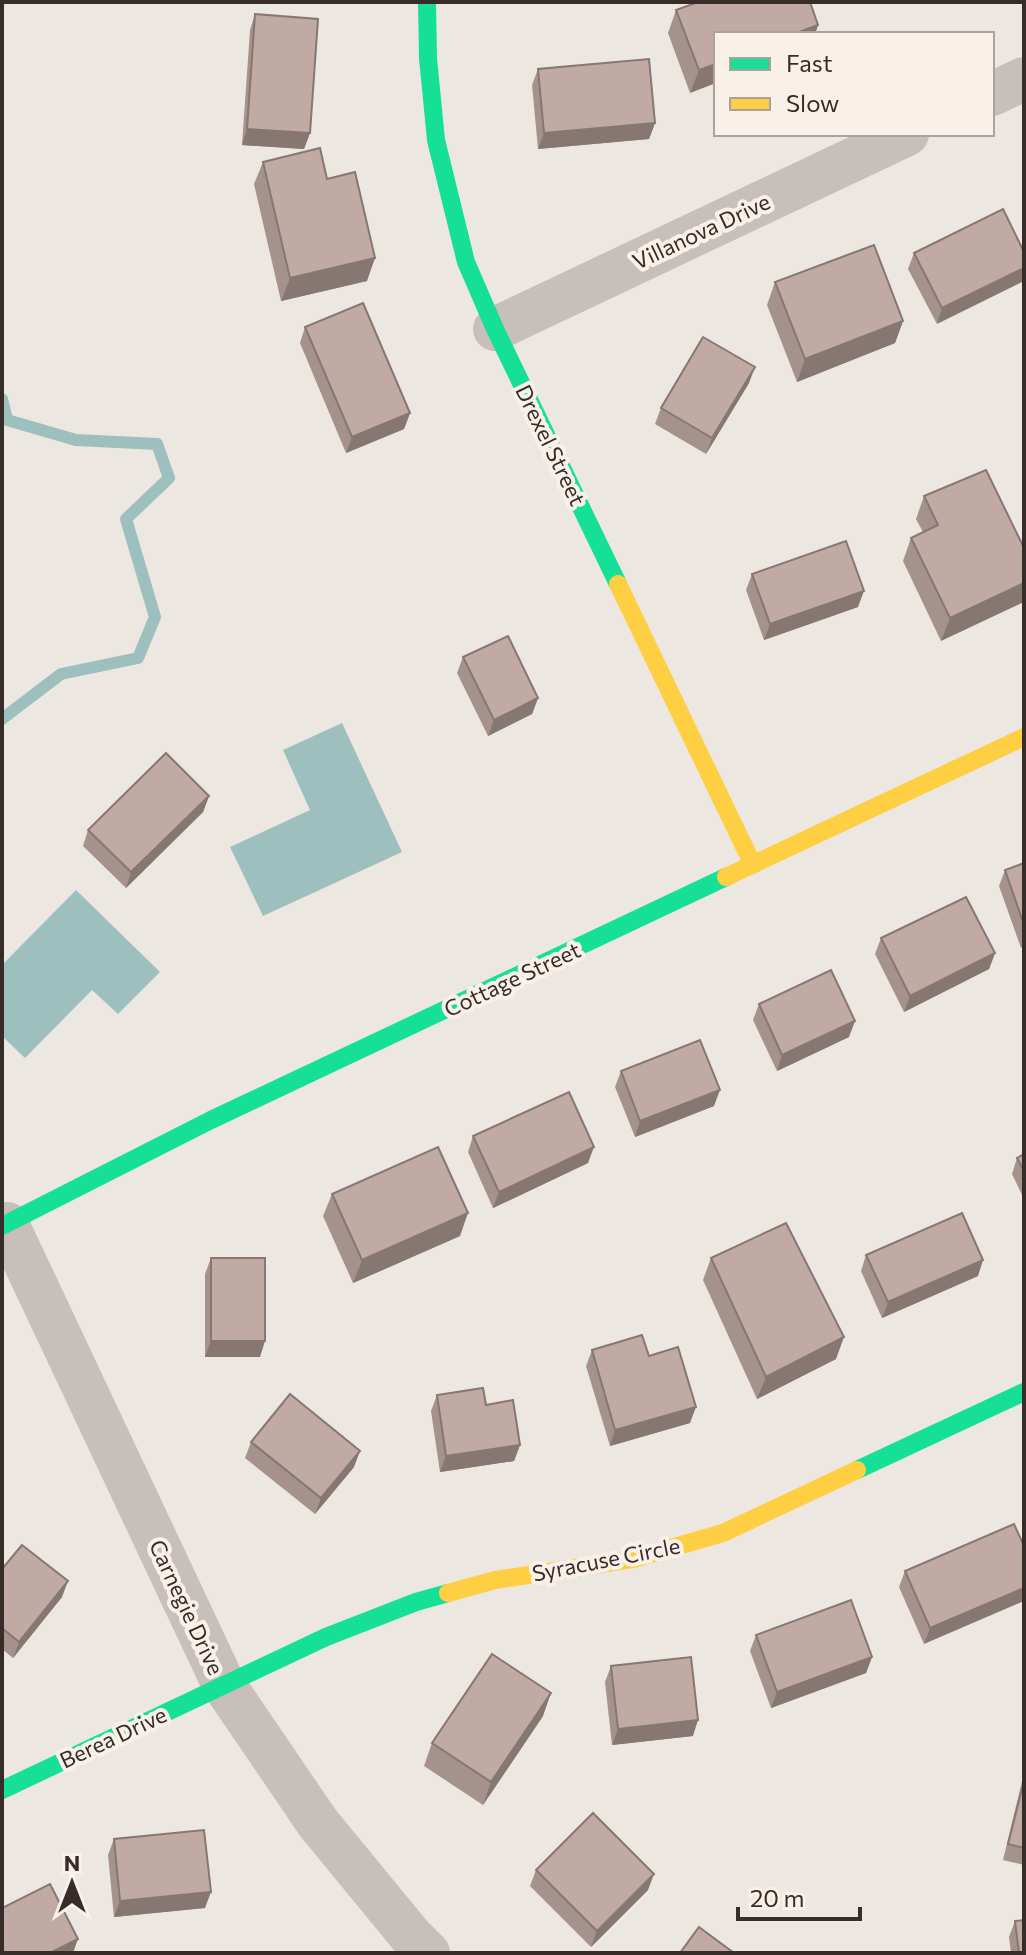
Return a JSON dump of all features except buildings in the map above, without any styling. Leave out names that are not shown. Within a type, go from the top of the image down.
[{"type":"street","name":"Drexel Street","points":[[427,2],[428,58],[436,140],[466,262],[495,329],[753,865]]},
{"type":"street","points":[[994,93],[1024,79]]},
{"type":"street","name":"Villanova Drive","points":[[495,329],[903,136]]},
{"type":"street","name":"Cottage Street","points":[[4,1225],[211,1120],[1024,737]]},
{"type":"street","name":"Carnegie Drive","points":[[4,1225],[224,1685],[318,1823],[428,1953]]},
{"type":"street","name":"Syracuse Circle","points":[[224,1685],[326,1637],[416,1602],[495,1580],[633,1559],[723,1533],[1024,1392]]},
{"type":"street","name":"Berea Drive","points":[[2,1790],[224,1685]]},
{"type":"water","points":[[342,723],[402,852],[263,916],[230,847],[310,810],[283,750]]},
{"type":"water","points":[[76,890],[160,972],[118,1014],[92,990],[25,1058],[2,1036],[2,965]]},
{"type":"waterway","points":[[2,399],[7,420],[76,440],[157,444],[169,478],[126,519],[155,617],[138,658],[61,674],[2,719]]},
{"type":"traffic: fast","points":[[427,2],[428,58],[436,140],[466,262],[618,584]]},
{"type":"traffic: fast","points":[[2,1226],[211,1120],[726,877]]},
{"type":"traffic: fast","points":[[857,1470],[1024,1392]]},
{"type":"traffic: fast","points":[[2,1790],[326,1637],[448,1593]]},
{"type":"traffic: slow","points":[[618,584],[753,865]]},
{"type":"traffic: slow","points":[[726,877],[1024,737]]},
{"type":"traffic: slow","points":[[448,1593],[495,1580],[633,1559],[723,1533],[857,1470]]}]
